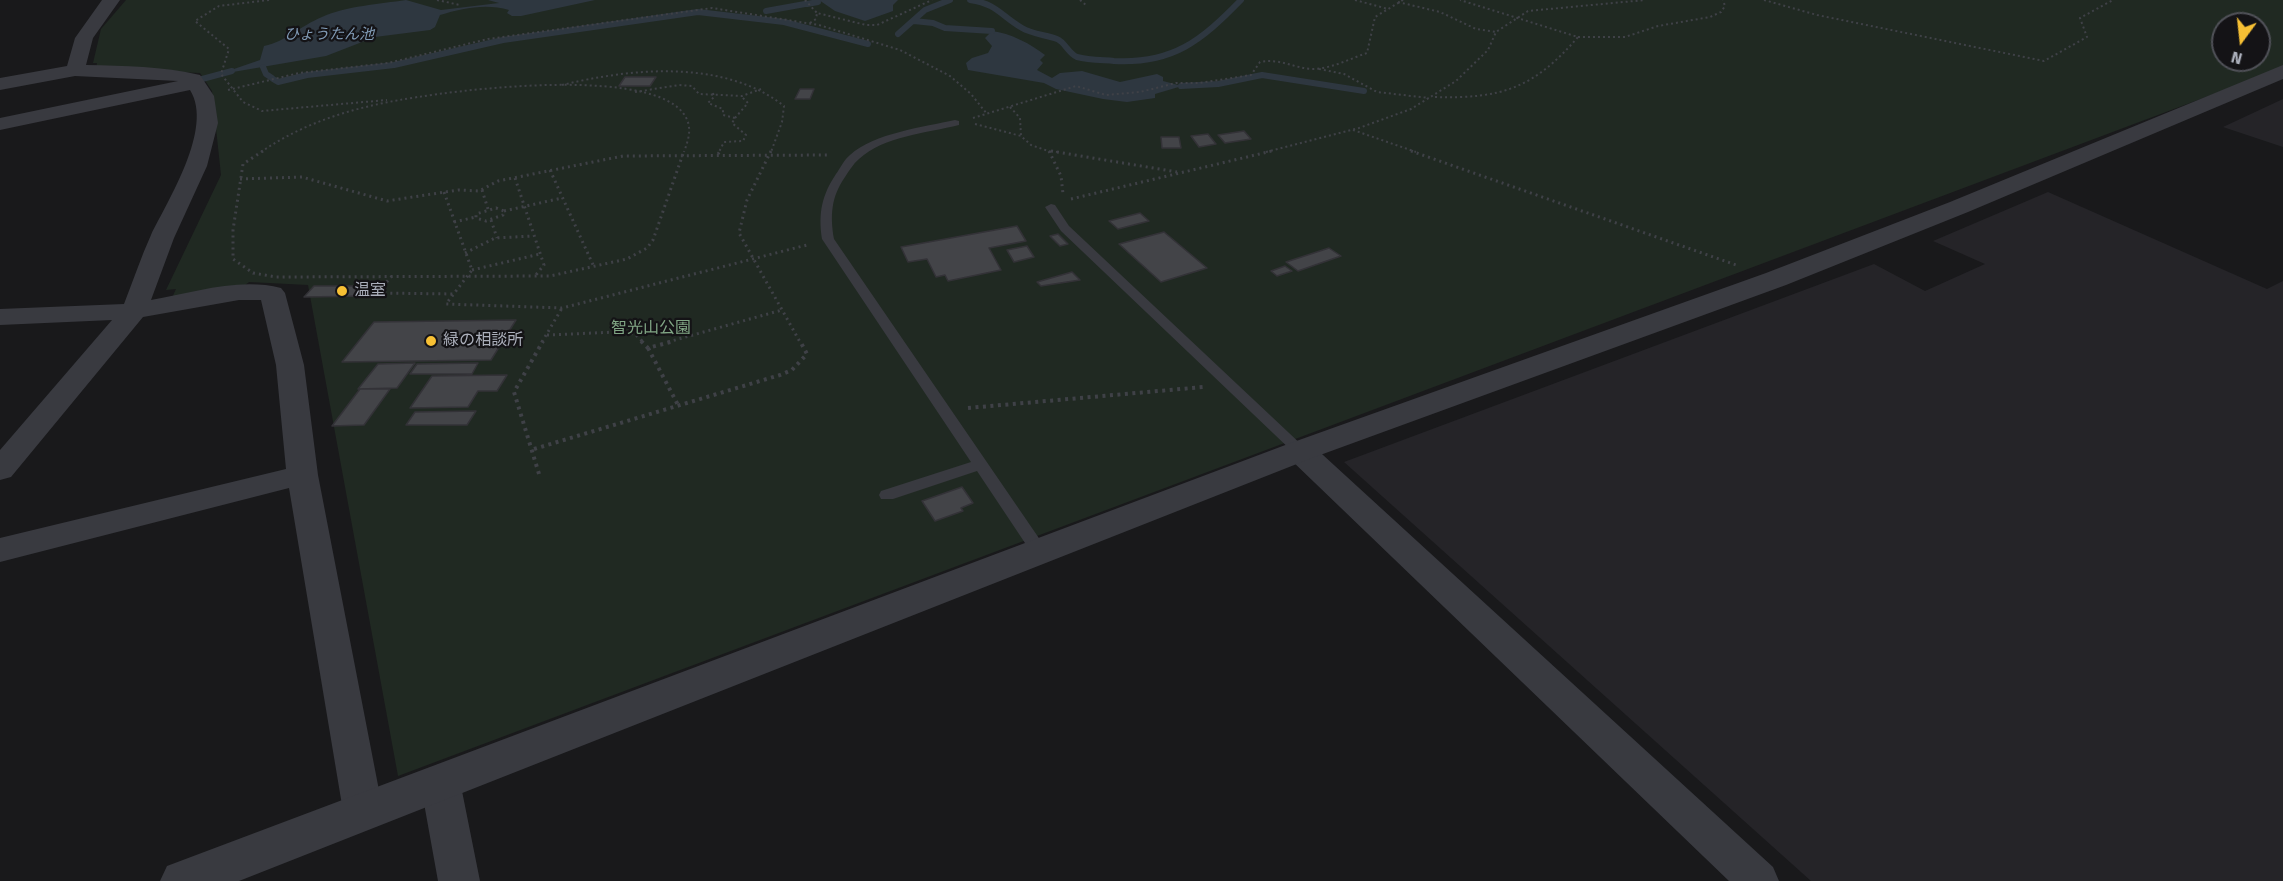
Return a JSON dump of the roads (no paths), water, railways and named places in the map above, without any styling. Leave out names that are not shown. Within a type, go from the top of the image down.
[{"type":"street","points":[[75,70],[84,38],[111,0]]},
{"type":"street","points":[[0,84],[75,70],[168,73],[207,81]]},
{"type":"street","points":[[184,881],[1300,451],[1776,279],[1959,207],[2283,71]]},
{"type":"street","points":[[0,124],[207,81]]},
{"type":"street","points":[[0,470],[134,311],[162,238],[196,166],[208,123],[207,81]]},
{"type":"street","points":[[0,317],[134,311],[239,292],[272,293],[290,365],[302,475],[363,811]]},
{"type":"street","points":[[1300,451],[1758,881]]},
{"type":"street","points":[[0,550],[302,475]]},
{"type":"street","points":[[440,781],[459,881]]},
{"type":"lane","points":[[959,122],[895,139],[857,155],[831,187],[826,199],[825,223],[828,239],[1039,551]]},
{"type":"lane","points":[[1051,207],[1065,228],[1300,451]]},
{"type":"lane","points":[[887,495],[981,464]]},
{"type":"water","name":"ひょうたん池","points":[[406,0],[441,10],[499,3],[488,0],[595,0],[521,16],[512,16],[507,13],[509,10],[501,8],[466,8],[440,15],[435,27],[430,30],[375,37],[326,56],[233,72],[231,70],[260,60],[264,46],[280,41],[331,13]]},
{"type":"water","points":[[819,0],[898,0],[893,5],[893,11],[865,21],[835,11]]},
{"type":"water","points":[[992,31],[1020,40],[1045,55],[1040,60],[1043,63],[1037,70],[1052,78],[1060,73],[1082,71],[1120,82],[1157,74],[1163,77],[1163,81],[1182,86],[1155,94],[1155,98],[1127,102],[1056,89],[1044,83],[968,70],[966,63],[972,58],[988,53],[992,46],[985,38]]},
{"type":"waterway","points":[[898,34],[925,10],[950,0]]},
{"type":"waterway","points":[[970,0],[993,7],[1026,30],[1060,40],[1077,57],[1114,61],[1153,58],[1185,47],[1213,27],[1241,0]]},
{"type":"waterway","points":[[807,4],[818,2]]},
{"type":"waterway","points":[[766,11],[805,4]]},
{"type":"waterway","points":[[273,79],[278,82],[307,75],[394,65],[503,40],[698,12],[784,22],[868,44]]},
{"type":"waterway","points":[[914,21],[933,23],[945,28],[992,31]]},
{"type":"waterway","points":[[263,67],[266,74],[272,78]]},
{"type":"waterway","points":[[191,82],[232,71]]},
{"type":"waterway","points":[[1181,86],[1218,84],[1262,75],[1364,91]]},
{"type":"place","name":"温室","points":[[342,291]]},
{"type":"place","name":"緑の相談所","points":[[431,341]]},
{"type":"park label","name":"智光山公園","points":[[651,329]]}]
